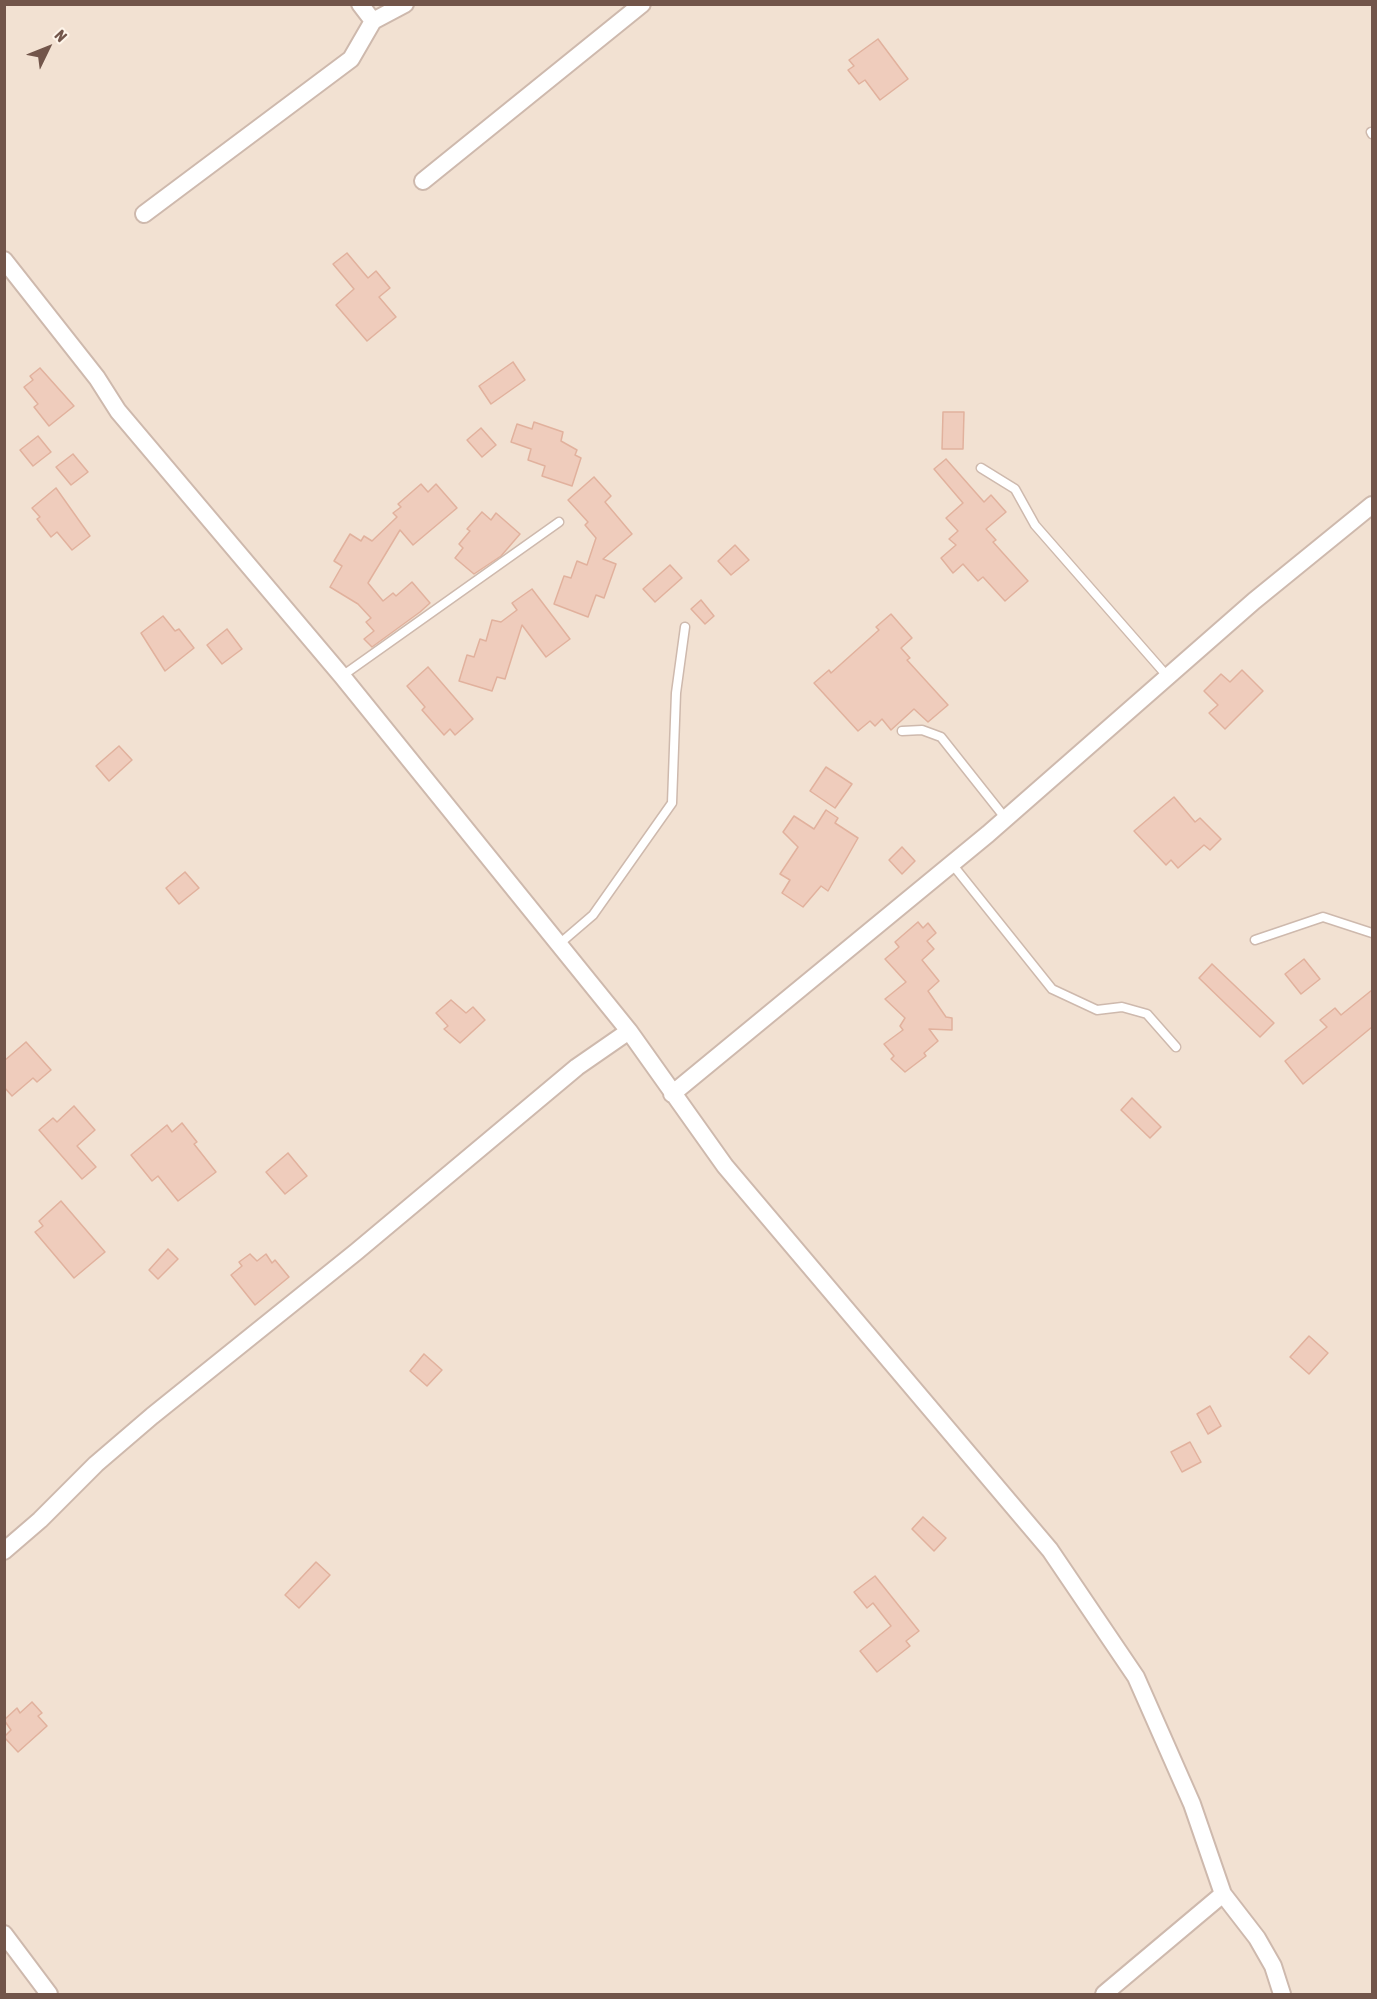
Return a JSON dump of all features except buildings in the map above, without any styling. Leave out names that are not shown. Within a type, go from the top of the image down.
[{"type":"street","points":[[360,4],[374,21]]},
{"type":"street","points":[[144,214],[351,59],[374,21],[405,4]]},
{"type":"street","points":[[423,181],[642,4]]},
{"type":"street","points":[[4,260],[97,378],[118,411],[342,676],[629,1031],[725,1166],[1050,1550],[1136,1677],[1192,1804],[1222,1894],[1257,1938],[1273,1966],[1282,1995]]},
{"type":"street","points":[[672,1094],[1006,819],[1254,601],[1372,505]]},
{"type":"street","points":[[4,1551],[152,1416],[356,1252],[577,1067],[629,1031]]},
{"type":"street","points":[[1104,1995],[1222,1894]]},
{"type":"street","points":[[4,1934],[49,1995]]},
{"type":"lane","points":[[981,468],[1016,489],[1035,525],[1168,677]]},
{"type":"lane","points":[[342,676],[559,522]]},
{"type":"lane","points":[[558,945],[593,915],[672,803],[676,693],[686,627]]},
{"type":"lane","points":[[902,731],[922,730],[941,737],[1006,819]]},
{"type":"lane","points":[[951,864],[1052,989],[1097,1010],[1122,1007],[1147,1014],[1176,1047]]},
{"type":"lane","points":[[1255,940],[1323,917],[1372,933]]},
{"type":"shaded area","points":[[5,5],[1372,5],[1372,1994],[5,1994]]}]
